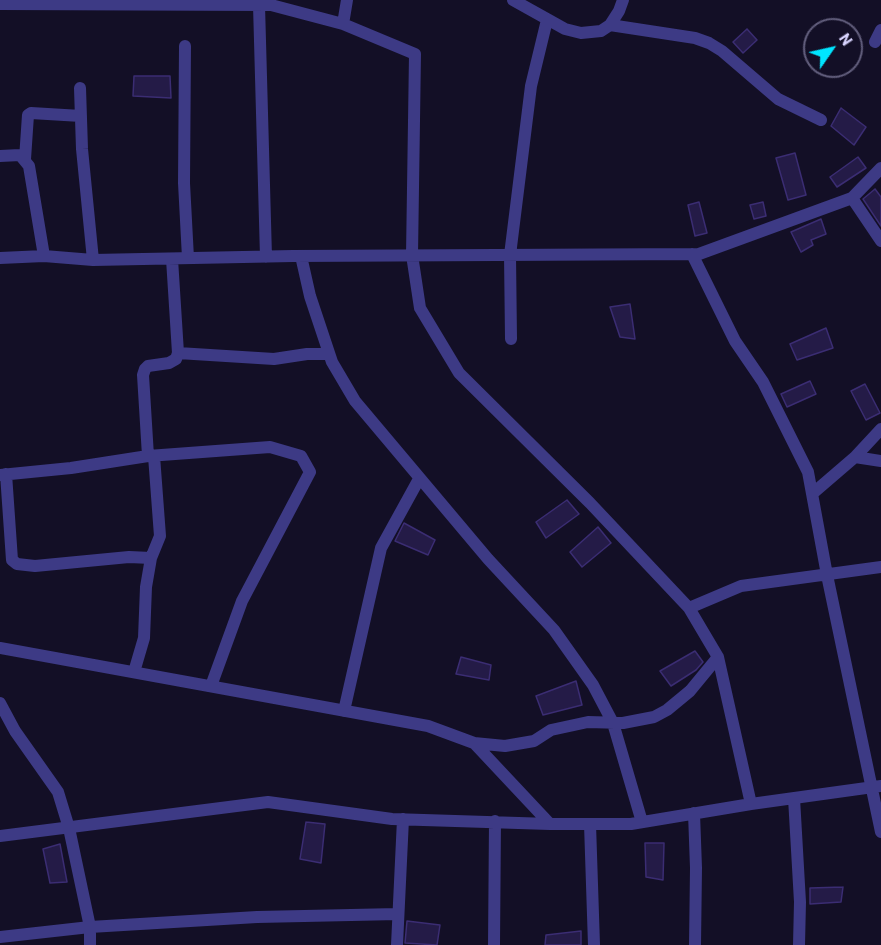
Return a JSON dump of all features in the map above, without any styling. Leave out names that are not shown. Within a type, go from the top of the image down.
[{"type":"street","points":[[343,24],[347,0]]},
{"type":"street","points":[[513,0],[565,29],[581,33],[601,31],[610,25],[619,11],[622,0]]},
{"type":"street","points":[[0,4],[271,5],[343,24],[416,54],[412,255],[420,308],[459,373],[590,503],[689,608],[718,657],[751,804]]},
{"type":"street","points":[[259,5],[266,256]]},
{"type":"street","points":[[511,339],[510,255],[531,86],[547,20]]},
{"type":"street","points":[[610,25],[694,38],[709,43],[722,51],[778,99],[821,120]]},
{"type":"street","points":[[875,42],[881,30]]},
{"type":"street","points":[[185,46],[184,183],[188,258]]},
{"type":"street","points":[[80,88],[93,260]]},
{"type":"street","points":[[25,159],[28,115],[31,113],[81,116]]},
{"type":"street","points":[[0,156],[20,155],[29,166],[44,256]]},
{"type":"street","points":[[0,258],[44,256],[93,260],[266,256],[699,254],[852,198],[881,168]]},
{"type":"street","points":[[852,198],[881,241]]},
{"type":"street","points":[[692,254],[735,341],[763,382],[808,472],[827,575],[876,787],[881,832]]},
{"type":"street","points":[[301,256],[310,296],[329,354],[355,401],[488,559],[554,630],[593,685],[613,723],[642,822]]},
{"type":"street","points":[[134,672],[144,638],[146,587],[151,558],[160,536],[143,375],[148,366],[169,363],[176,359],[178,353],[172,258]]},
{"type":"street","points":[[178,353],[274,359],[307,354],[329,354]]},
{"type":"street","points":[[812,494],[855,457],[881,429]]},
{"type":"street","points":[[151,558],[129,557],[35,566],[17,564],[12,560],[3,474],[71,468],[151,456],[270,447],[301,456],[310,472],[242,601],[211,686]]},
{"type":"street","points":[[855,457],[881,461]]},
{"type":"street","points":[[344,711],[381,548],[419,479]]},
{"type":"street","points":[[689,608],[741,586],[881,567]]},
{"type":"street","points":[[0,648],[428,726],[474,743],[505,746],[534,741],[551,730],[564,726],[647,718],[667,710],[690,691],[718,657]]},
{"type":"street","points":[[0,703],[15,731],[58,792],[69,828],[90,927],[90,945]]},
{"type":"street","points":[[474,743],[550,824]]},
{"type":"street","points":[[0,836],[268,802],[402,819],[550,824],[642,822],[876,787]]},
{"type":"street","points":[[794,798],[800,902],[799,945]]},
{"type":"street","points":[[694,813],[695,945]]},
{"type":"street","points":[[397,945],[402,819]]},
{"type":"street","points":[[494,945],[495,821]]},
{"type":"street","points":[[590,824],[594,945]]},
{"type":"street","points":[[0,937],[90,927],[258,917],[398,914]]},
{"type":"building","points":[[747,29],[757,40],[743,53],[733,42]]},
{"type":"building","points":[[134,76],[170,76],[171,98],[133,96]]},
{"type":"building","points":[[841,108],[866,127],[854,145],[831,126]]},
{"type":"building","points":[[795,153],[806,195],[788,200],[776,158]]},
{"type":"building","points":[[858,157],[866,168],[837,187],[830,177]]},
{"type":"building","points":[[875,189],[881,197],[881,226],[863,199]]},
{"type":"building","points":[[699,202],[707,233],[695,236],[688,205]]},
{"type":"building","points":[[763,202],[766,216],[754,219],[750,205]]},
{"type":"building","points":[[821,219],[826,234],[811,240],[813,245],[801,252],[791,232]]},
{"type":"building","points":[[630,304],[635,339],[620,337],[610,307]]},
{"type":"building","points":[[826,328],[833,348],[797,360],[790,344]]},
{"type":"building","points":[[810,381],[816,394],[787,407],[781,394]]},
{"type":"building","points":[[865,384],[880,413],[866,420],[851,391]]},
{"type":"building","points":[[567,500],[579,514],[546,538],[536,522]]},
{"type":"building","points":[[404,523],[435,540],[428,555],[395,541]]},
{"type":"building","points":[[598,527],[611,543],[582,567],[570,552]]},
{"type":"building","points":[[695,651],[703,662],[696,670],[671,686],[660,671]]},
{"type":"building","points":[[461,657],[491,665],[489,680],[456,674]]},
{"type":"building","points":[[576,681],[582,705],[543,715],[536,696]]},
{"type":"building","points":[[306,822],[325,824],[321,863],[300,859]]},
{"type":"building","points":[[645,843],[664,843],[663,880],[646,877]]},
{"type":"building","points":[[60,844],[67,882],[50,883],[43,849]]},
{"type":"building","points":[[843,887],[841,902],[810,904],[810,888]]},
{"type":"building","points":[[407,921],[440,925],[437,945],[405,943]]},
{"type":"building","points":[[581,931],[581,945],[545,945],[546,935]]}]
